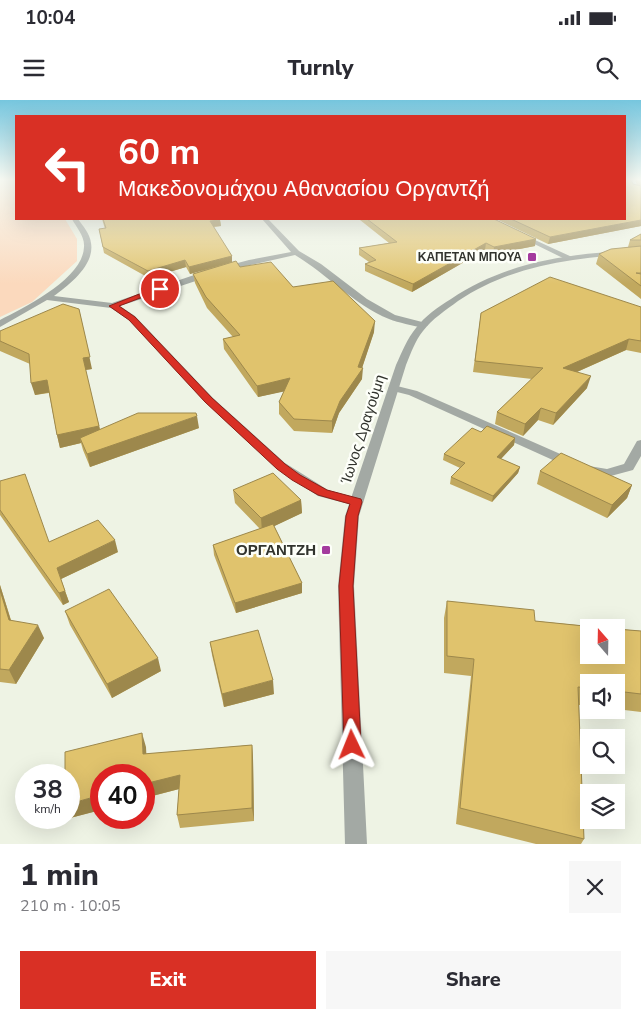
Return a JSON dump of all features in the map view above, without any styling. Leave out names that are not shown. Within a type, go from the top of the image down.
[{"type":"street","points":[[0,324],[48,298],[85,263],[88,248],[86,237],[76,220]]},
{"type":"street","points":[[266,220],[296,253],[383,313],[423,325]]},
{"type":"street","points":[[516,234],[568,257]]},
{"type":"street","name":"Ίωνος Δραγούμη","points":[[356,844],[346,586],[352,516],[401,365],[415,336],[423,325],[452,301],[487,281],[527,265],[568,257],[641,252]]},
{"type":"street","points":[[113,306],[191,277],[266,258],[296,253]]},
{"type":"street","points":[[48,298],[113,306],[132,318],[209,400],[281,466],[296,478],[323,492],[356,502]]},
{"type":"street","points":[[393,388],[413,393],[582,469],[607,473],[628,467],[641,444]]},
{"type":"shaded area","points":[[0,215],[15,215],[15,220],[66,220],[77,239],[77,261],[32,302],[0,317]]},
{"type":"building","points":[[626,215],[641,215],[641,220],[550,237],[513,220],[626,220]]},
{"type":"building","points":[[103,220],[220,220],[210,221],[232,256],[189,267],[185,260],[148,271],[103,247],[99,229],[106,228]]},
{"type":"building","points":[[368,220],[496,220],[536,239],[494,247],[486,243],[413,284],[365,264],[376,260],[359,248],[397,242]]},
{"type":"building","points":[[641,234],[641,240],[630,240]]},
{"type":"building","points":[[641,246],[641,273],[636,273],[641,274],[641,286],[599,254],[611,249]]},
{"type":"building","points":[[236,261],[240,267],[271,262],[293,287],[333,281],[375,321],[358,367],[363,368],[340,401],[332,421],[294,419],[279,402],[290,378],[257,386],[223,339],[240,335],[206,297],[193,274]]},
{"type":"building","points":[[550,277],[641,307],[641,341],[629,339],[563,368],[591,376],[556,413],[541,408],[525,424],[497,412],[543,368],[475,361],[481,313]]},
{"type":"building","points":[[63,304],[79,309],[90,357],[83,358],[99,426],[57,435],[47,380],[31,383],[29,354],[0,341],[0,331]]},
{"type":"building","points":[[138,413],[196,413],[197,416],[87,454],[80,438]]},
{"type":"building","points":[[487,426],[515,438],[497,457],[520,467],[493,496],[451,477],[465,463],[444,454],[472,428],[481,432]]},
{"type":"building","points":[[561,453],[632,485],[612,505],[540,471]]},
{"type":"building","points":[[273,473],[301,500],[261,518],[233,490]]},
{"type":"building","points":[[25,474],[49,542],[98,520],[115,540],[57,568],[65,591],[59,593],[0,510],[0,481]]},
{"type":"building","points":[[273,524],[302,583],[235,603],[213,545]]},
{"type":"building","points":[[109,589],[158,658],[107,684],[65,611]]},
{"type":"building","points":[[0,590],[9,620],[38,625],[9,670],[0,669]]},
{"type":"building","points":[[447,601],[534,610],[535,621],[580,626],[580,664],[625,664],[625,630],[641,631],[641,694],[625,692],[625,674],[580,674],[580,687],[578,687],[582,784],[580,784],[580,829],[584,829],[584,839],[460,808],[474,659],[447,656]]},
{"type":"building","points":[[258,630],[273,680],[222,694],[210,642]]},
{"type":"building","points":[[142,733],[143,754],[252,745],[252,808],[177,815],[180,775],[155,781],[155,764],[90,764],[90,798],[80,801],[80,764],[65,764],[65,752]]},
{"type":"place","name":"ΚΑΠΕΤΑΝ ΜΠΟΥΑ","points":[[532,257]]},
{"type":"place","name":"ΟΡΓΑΝΤΖΗ","points":[[326,550]]},
{"type":"route","points":[[160,289],[113,306],[132,318],[209,400],[281,466],[308,485],[337,498],[356,502],[352,516],[346,586],[352,745]]}]
